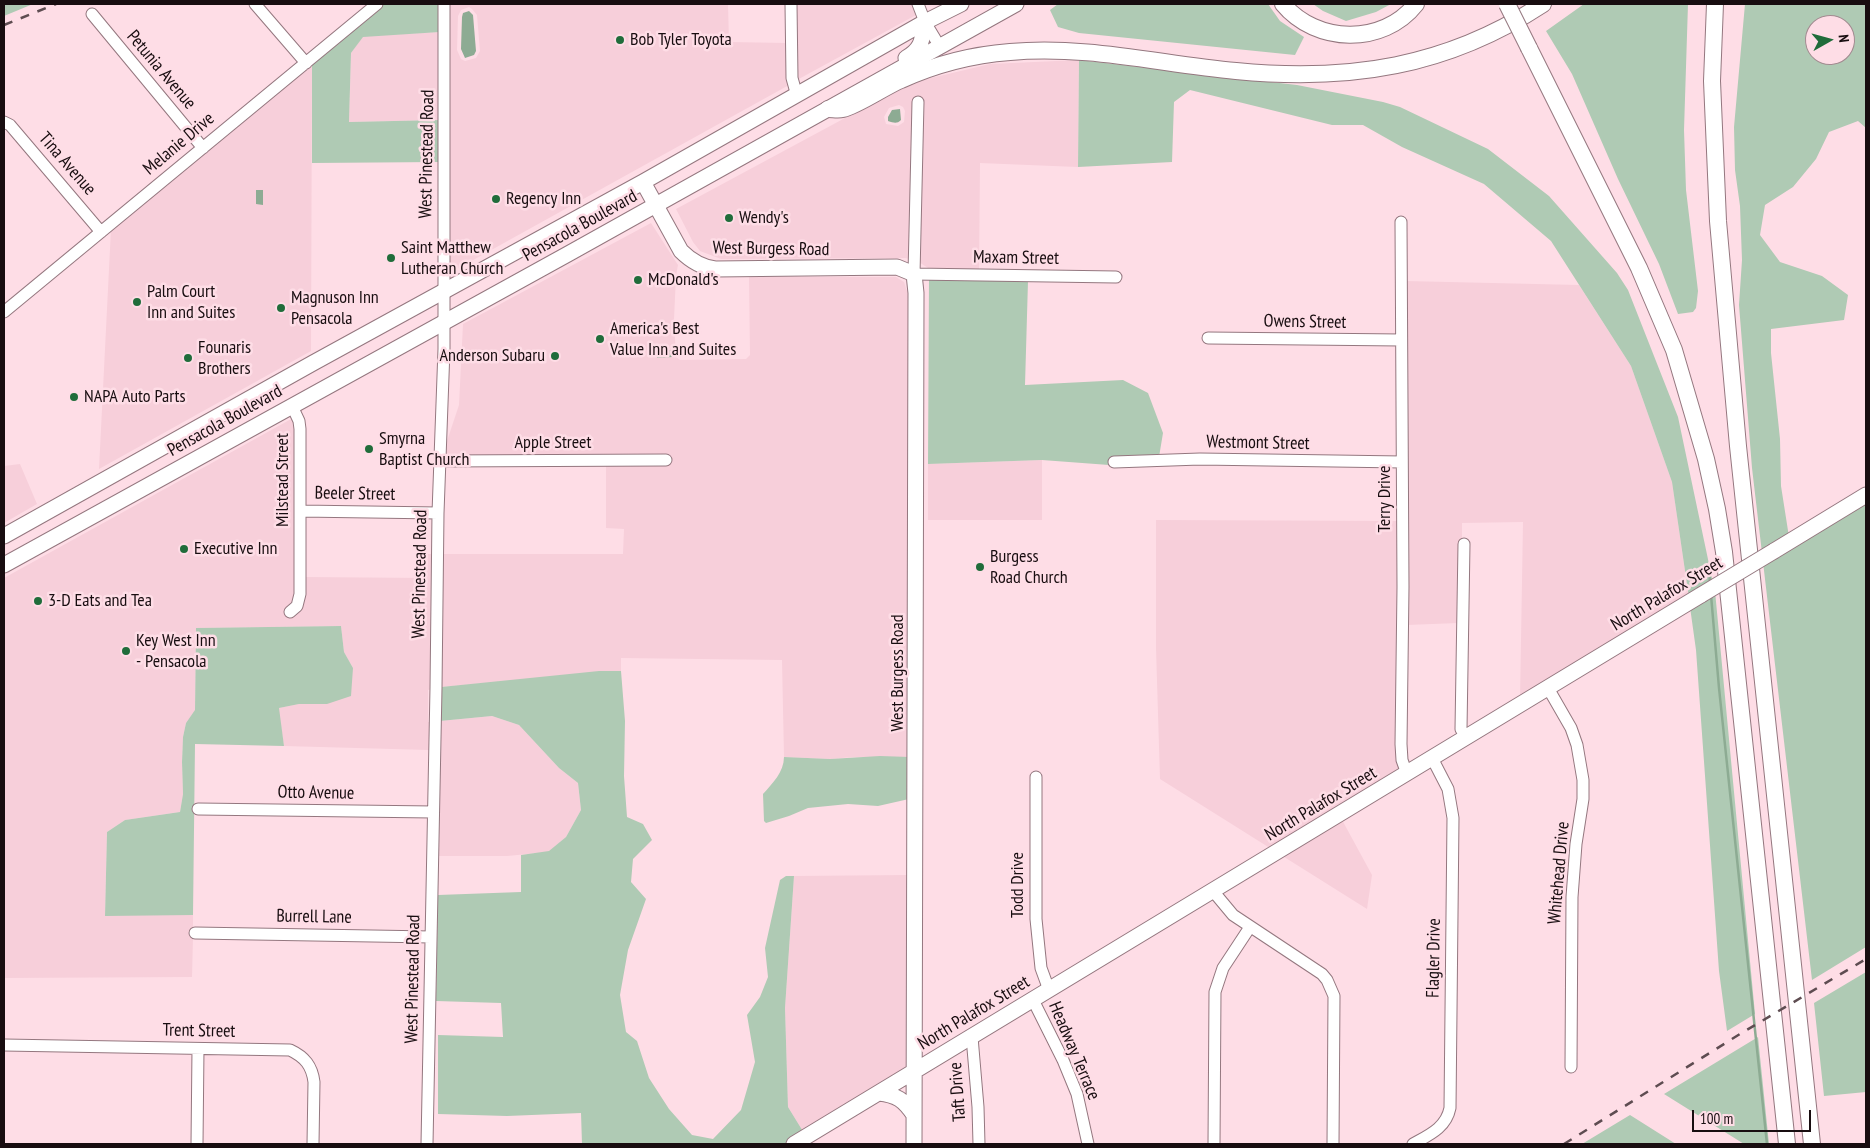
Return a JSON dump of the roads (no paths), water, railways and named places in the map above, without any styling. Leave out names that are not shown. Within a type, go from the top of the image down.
[{"type":"highway","points":[[1283,4],[1297,18],[1308,25],[1331,33],[1346,35],[1360,34],[1384,28],[1405,15],[1416,4]]},
{"type":"highway","points":[[1506,4],[1654,302],[1674,350],[1706,459],[1724,552],[1787,1144]]},
{"type":"highway","points":[[827,106],[845,108],[898,80],[931,66],[972,56],[1016,51],[1081,51],[1246,72],[1316,74],[1376,70],[1455,49],[1502,29],[1543,4]]},
{"type":"highway","points":[[1715,4],[1712,81],[1718,221],[1738,446],[1812,1144]]},
{"type":"highway","points":[[1712,81],[1722,34],[1725,4]]},
{"type":"main road","name":"Pensacola Boulevard","points":[[4,536],[313,363],[643,182],[925,22],[961,4]]},
{"type":"main road","name":"Pensacola Boulevard","points":[[4,565],[766,144],[827,106],[940,47],[1016,4]]},
{"type":"main road","points":[[816,85],[827,106],[915,53],[921,43],[925,22]]},
{"type":"main road","name":"West Burgess Road","points":[[643,182],[681,250],[689,259],[706,268],[897,267],[914,274],[916,293],[917,680],[914,1144]]},
{"type":"main road","points":[[313,363],[325,387]]},
{"type":"main road","points":[[220,415],[232,438]]},
{"type":"main road","name":"North Palafox Street","points":[[794,1144],[1866,495]]},
{"type":"main road","points":[[56,507],[68,531]]},
{"type":"main road","points":[[879,1092],[891,1094],[902,1099],[914,1115]]},
{"type":"street","points":[[255,4],[306,62]]},
{"type":"street","name":"Melanie Drive","points":[[4,312],[377,4]]},
{"type":"street","name":"West Pinestead Road","points":[[427,1144],[438,513],[444,323],[444,4]]},
{"type":"street","points":[[791,4],[792,78],[797,96]]},
{"type":"street","points":[[918,4],[925,22],[940,47]]},
{"type":"street","name":"Petunia Avenue","points":[[92,14],[203,148]]},
{"type":"street","name":"West Burgess Road","points":[[914,274],[918,102]]},
{"type":"street","name":"Tina Avenue","points":[[4,122],[10,125],[101,232]]},
{"type":"street","name":"Terry Drive","points":[[1401,222],[1401,744],[1402,760],[1406,774]]},
{"type":"street","name":"Maxam Street","points":[[914,274],[1116,277]]},
{"type":"street","name":"Owens Street","points":[[1208,338],[1401,340]]},
{"type":"street","name":"Milstead Street","points":[[290,612],[297,606],[300,594],[301,511],[300,429],[299,421],[292,406]]},
{"type":"street","name":"Westmont Street","points":[[1114,462],[1200,459],[1402,462]]},
{"type":"street","name":"Apple Street","points":[[440,461],[666,460]]},
{"type":"street","name":"Beeler Street","points":[[301,511],[438,513]]},
{"type":"street","points":[[1464,544],[1461,728],[1466,738]]},
{"type":"street","name":"Whitehead Drive","points":[[1548,688],[1571,728],[1577,745],[1583,780],[1583,798],[1576,844],[1572,897],[1570,1068]]},
{"type":"street","name":"Flagler Drive","points":[[1413,1144],[1440,1128],[1449,1116],[1450,1108],[1453,818],[1448,789],[1432,758]]},
{"type":"street","name":"Todd Drive","points":[[1036,778],[1036,919],[1041,968],[1049,990]]},
{"type":"street","name":"Otto Avenue","points":[[198,809],[434,812]]},
{"type":"street","points":[[1213,891],[1228,910],[1250,927],[1322,974],[1332,988],[1334,996],[1333,1144]]},
{"type":"street","points":[[1214,1144],[1215,992],[1222,968],[1250,927]]},
{"type":"street","name":"Burrell Lane","points":[[195,933],[431,937]]},
{"type":"street","name":"Headway Terrace","points":[[1033,1000],[1077,1094],[1088,1144]]},
{"type":"street","name":"Taft Drive","points":[[972,1037],[979,1144]]},
{"type":"street","name":"Trent Street","points":[[4,1045],[284,1049],[298,1054],[309,1065],[313,1073],[313,1144]]},
{"type":"street","points":[[197,1144],[198,1049]]},
{"type":"waterway","points":[[1709,568],[1710,584]]},
{"type":"waterway","points":[[1711,595],[1767,1144]]},
{"type":"railway","points":[[4,25],[56,4]]},
{"type":"railway","points":[[1564,1144],[1740,1034],[1866,959]]},
{"type":"place","name":"Bob Tyler Toyota","points":[[620,40]]},
{"type":"place","name":"Regency Inn","points":[[496,199]]},
{"type":"place","name":"Wendy's","points":[[729,218]]},
{"type":"place","name":"Saint Matthew Lutheran Church","points":[[391,258]]},
{"type":"place","name":"McDonald's","points":[[638,280]]},
{"type":"place","name":"Palm Court Inn and Suites","points":[[137,302]]},
{"type":"place","name":"Magnuson Inn Pensacola","points":[[281,308]]},
{"type":"place","name":"America's Best Value Inn and Suites","points":[[600,339]]},
{"type":"place","name":"Anderson Subaru","points":[[555,356]]},
{"type":"place","name":"Founaris Brothers","points":[[188,358]]},
{"type":"place","name":"NAPA Auto Parts","points":[[74,397]]},
{"type":"place","name":"Smyrna Baptist Church","points":[[369,449]]},
{"type":"place","name":"Executive Inn","points":[[184,549]]},
{"type":"place","name":"Burgess Road Church","points":[[980,567]]},
{"type":"place","name":"3-D Eats and Tea","points":[[38,601]]},
{"type":"place","name":"Key West Inn - Pensacola","points":[[126,651]]}]
